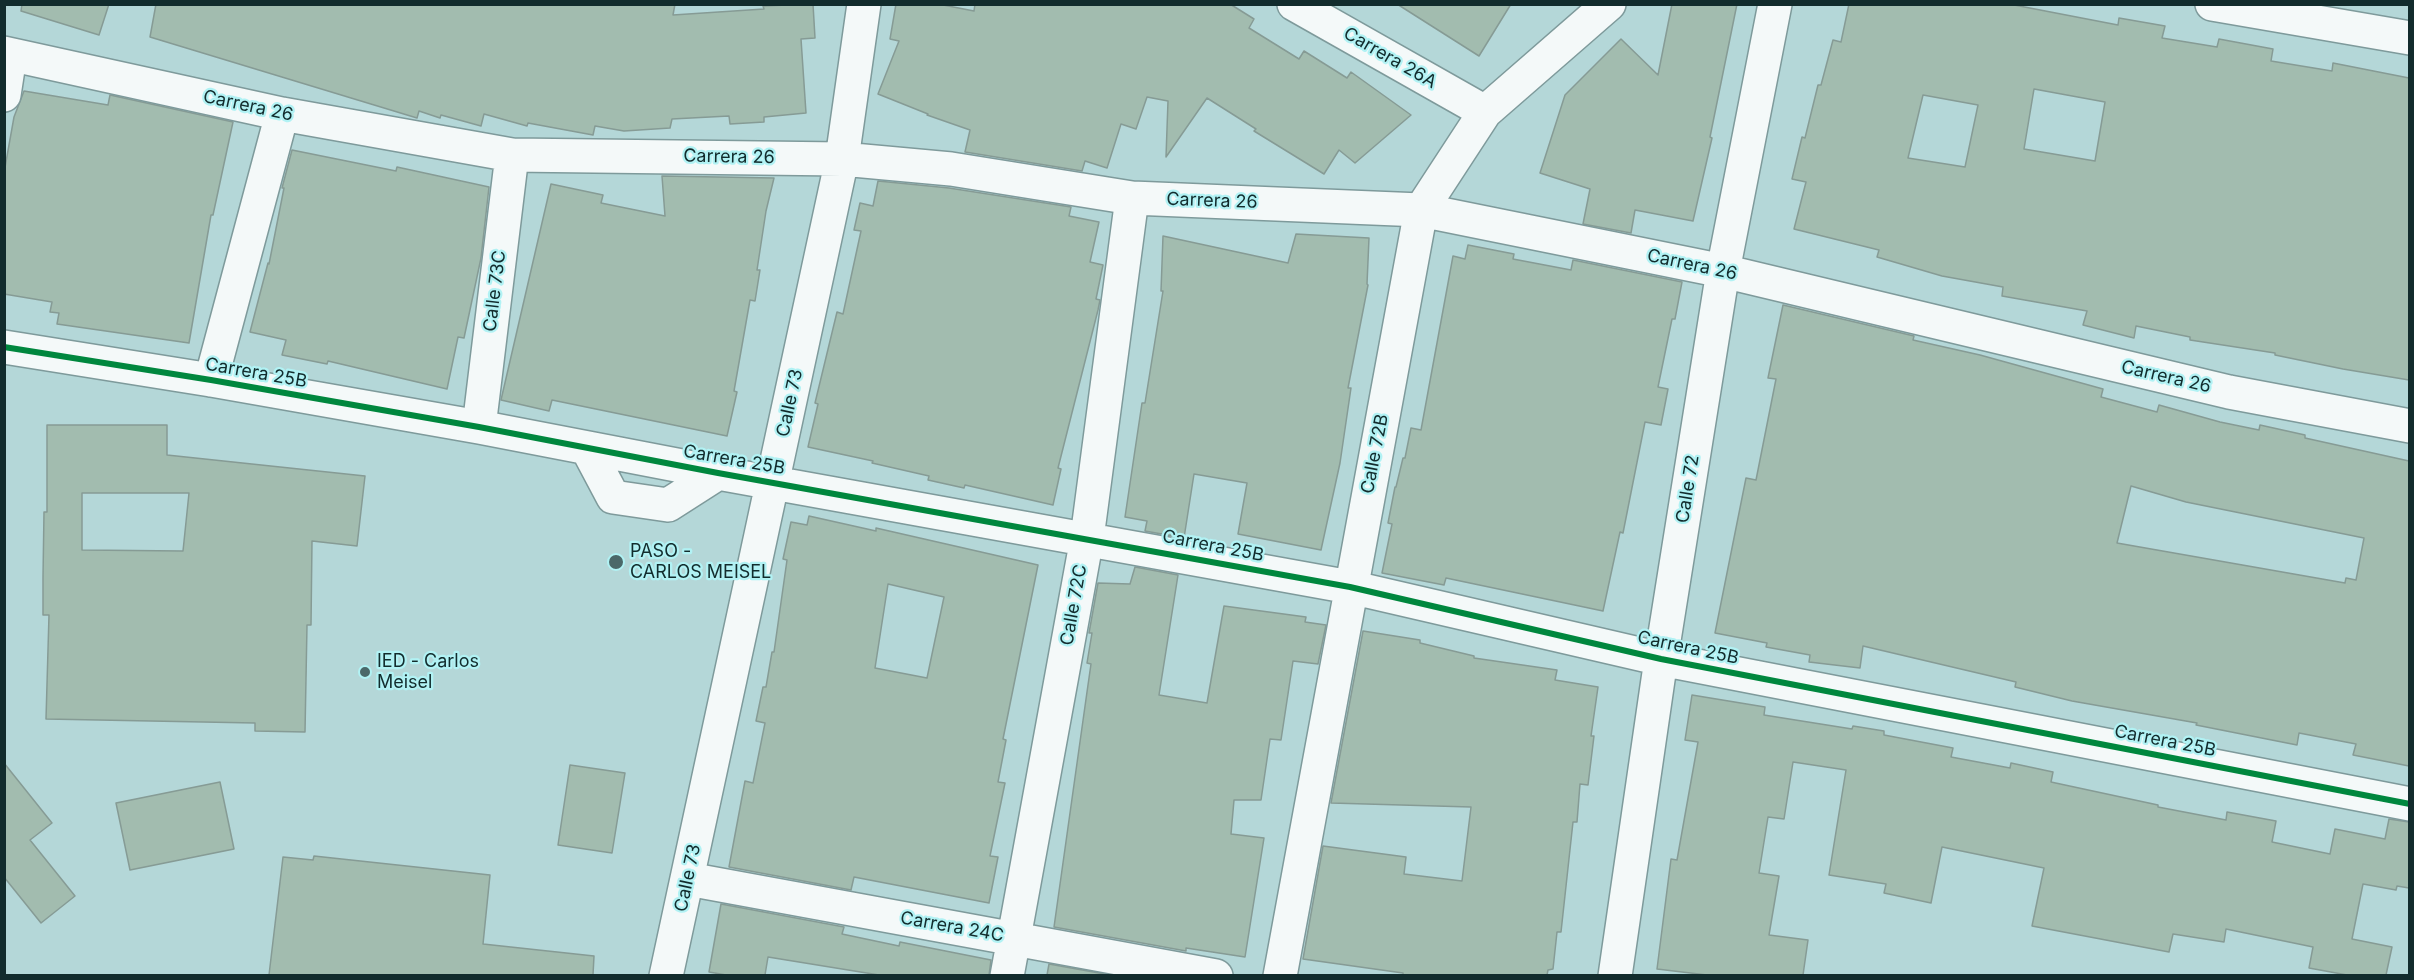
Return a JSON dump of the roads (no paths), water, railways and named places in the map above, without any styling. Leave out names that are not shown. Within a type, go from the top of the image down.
[{"type":"street","name":"Calle 73","points":[[666,975],[842,159],[864,4]]},
{"type":"street","name":"Carrera 26A","points":[[1294,4],[1485,112]]},
{"type":"street","name":"Calle 72B","points":[[1280,975],[1421,210],[1485,112],[1609,4]]},
{"type":"street","name":"Calle 72","points":[[1615,975],[1661,659],[1723,271],[1775,4]]},
{"type":"street","points":[[2212,4],[2409,38]]},
{"type":"street","name":"Carrera 26","points":[[7,54],[282,114],[512,155],[842,159],[951,169],[1132,198],[1421,210],[1723,271],[2229,392],[2409,426]]},
{"type":"street","points":[[4,95],[7,54]]},
{"type":"street","points":[[211,380],[282,114]]},
{"type":"street","name":"Calle 73C","points":[[479,427],[512,155]]},
{"type":"street","name":"Calle 72C","points":[[1007,975],[1086,538],[1132,198]]},
{"type":"street","name":"Carrera 25B","points":[[4,347],[211,380],[479,427],[718,473],[1350,587],[1661,659],[2409,804]]},
{"type":"street","points":[[587,448],[613,497],[668,505],[718,473]]},
{"type":"street","name":"Carrera 24C","points":[[688,879],[1216,975]]},
{"type":"place","name":"PASO - CARLOS MEISEL","points":[[616,562]]},
{"type":"place","name":"IED - Carlos Meisel","points":[[365,672]]}]
